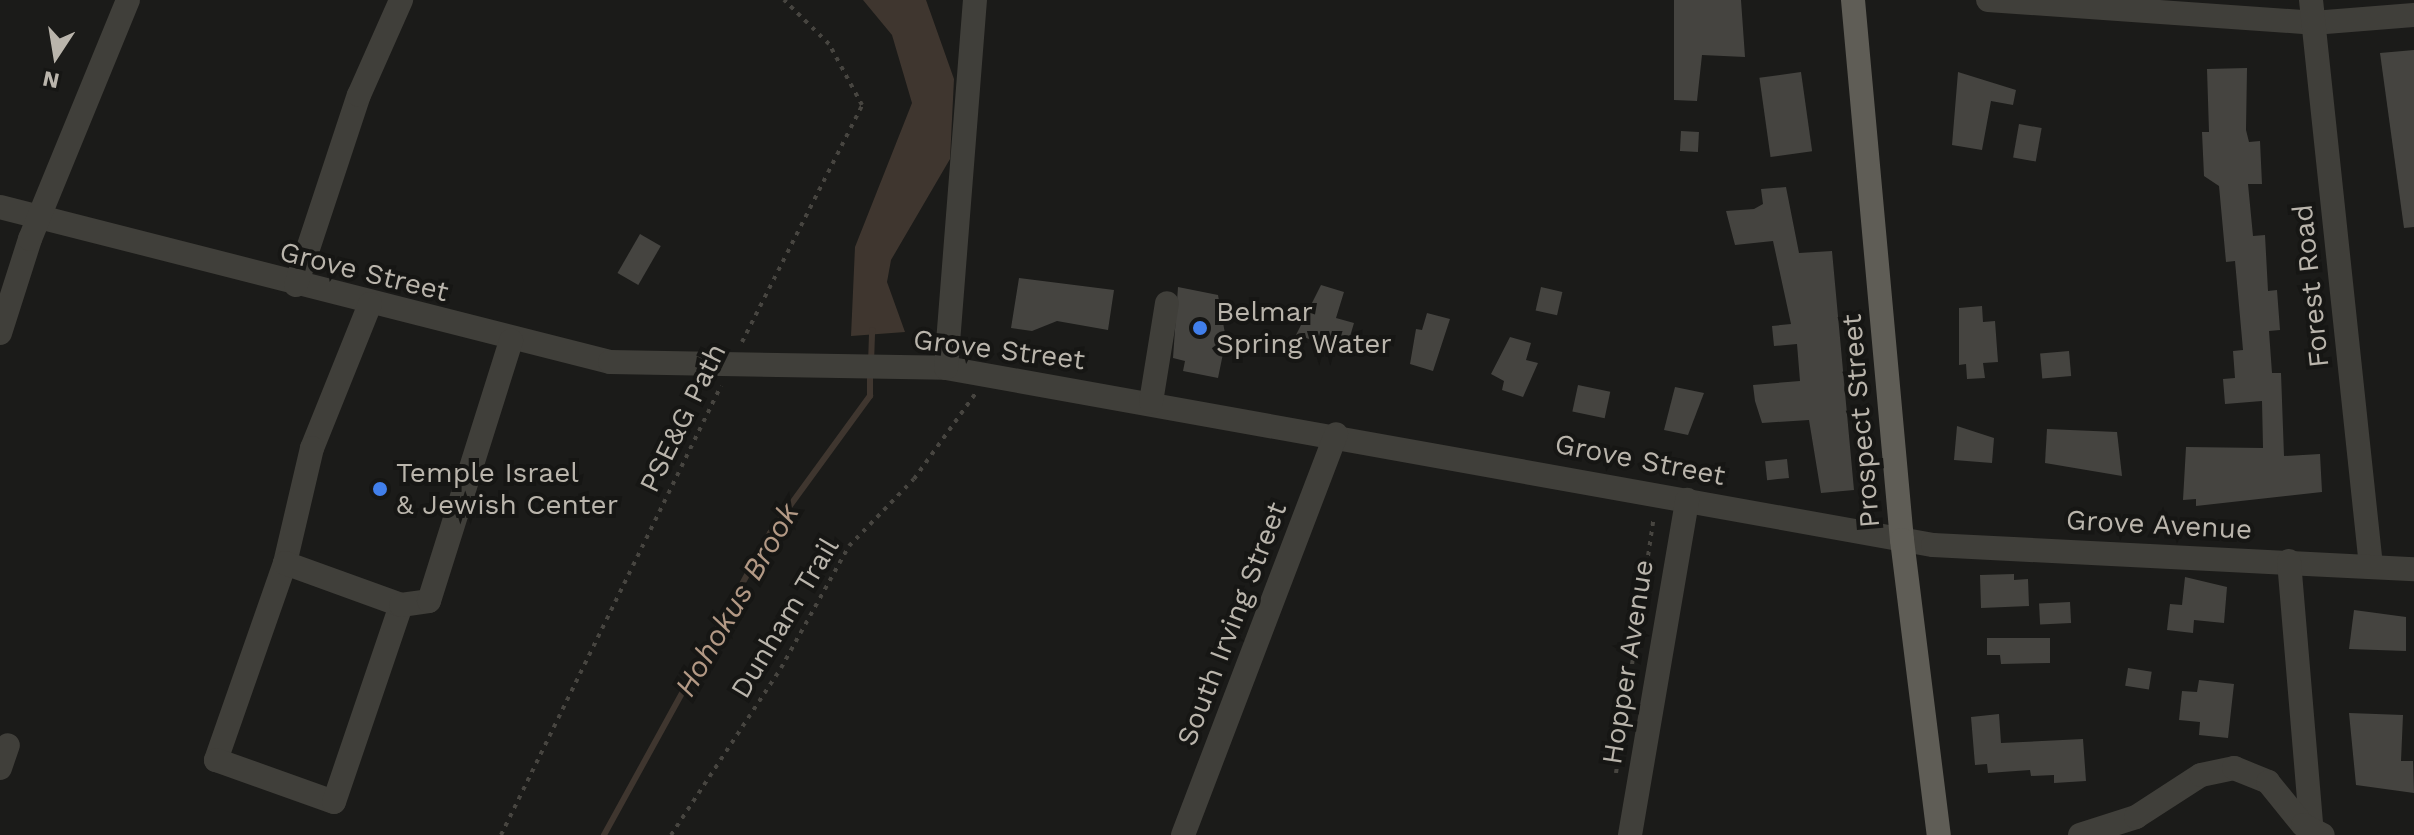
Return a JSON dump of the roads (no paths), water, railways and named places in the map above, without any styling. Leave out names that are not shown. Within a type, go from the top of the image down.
[{"type":"main road","name":"Prospect Street","points":[[1853,0],[1902,540],[1939,835]]},
{"type":"street","points":[[0,333],[37,221],[128,0]]},
{"type":"street","points":[[296,285],[359,95],[401,0]]},
{"type":"street","points":[[946,368],[975,0]]},
{"type":"street","points":[[1988,0],[2414,15]]},
{"type":"street","name":"Forest Road","points":[[2312,12],[2371,566]]},
{"type":"street","name":"Grove Street","points":[[0,207],[37,221],[511,341],[610,362],[729,369],[946,368],[1336,434],[1902,540]]},
{"type":"street","points":[[1151,402],[1167,303]]},
{"type":"street","points":[[370,304],[312,448],[285,563],[216,760],[334,802],[401,605]]},
{"type":"street","points":[[285,563],[401,605],[429,601],[511,341]]},
{"type":"street","name":"South Irving Street","points":[[1183,835],[1336,434]]},
{"type":"street","name":"Hopper Avenue","points":[[1630,835],[1687,500]]},
{"type":"street","name":"Grove Avenue","points":[[1902,540],[2414,569]]},
{"type":"street","points":[[2289,561],[2315,833]]},
{"type":"street","points":[[2080,835],[2136,817],[2201,775],[2234,768],[2268,782],[2315,833]]},
{"type":"waterway","name":"Hohokus Brook","points":[[871,363],[872,330]]},
{"type":"waterway","name":"Hohokus Brook","points":[[604,835],[770,533],[870,396],[870,374]]},
{"type":"place","name":"Belmar Spring Water","points":[[1200,328]]},
{"type":"place","name":"Temple Israel & Jewish Center","points":[[380,489]]}]
